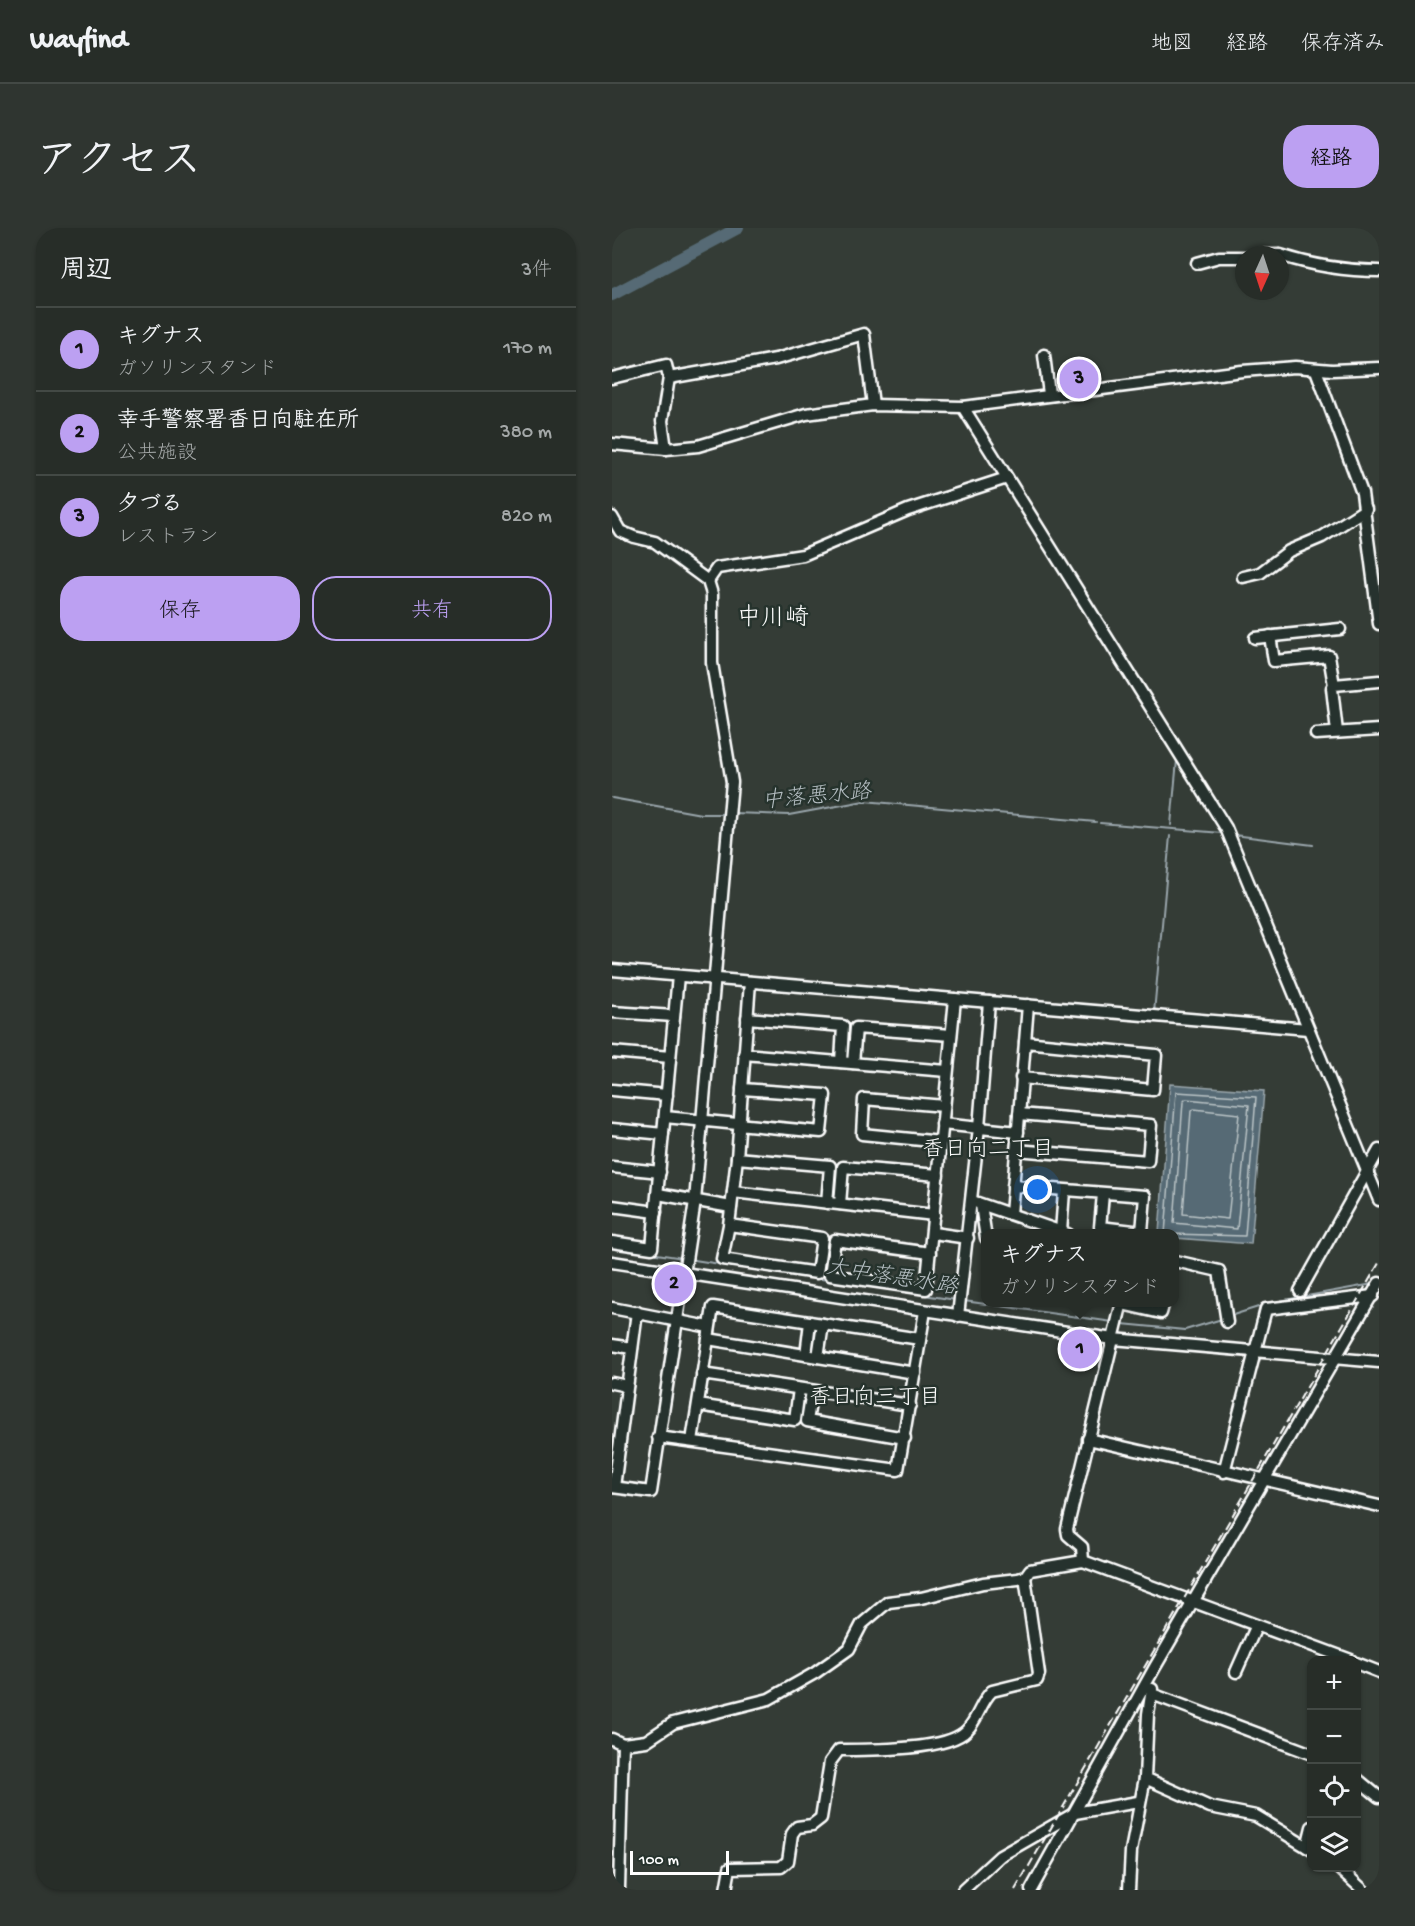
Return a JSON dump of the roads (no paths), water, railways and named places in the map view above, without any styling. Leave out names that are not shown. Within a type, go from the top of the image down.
[{"type":"street","points":[[1197,263],[1219,257],[1235,256]]},
{"type":"street","points":[[1289,259],[1342,271],[1379,271]]},
{"type":"street","points":[[669,378],[776,359],[864,334],[873,405]]},
{"type":"street","points":[[1044,355],[1049,394]]},
{"type":"street","points":[[612,378],[666,365],[669,378],[662,421],[666,449]]},
{"type":"street","points":[[612,444],[666,449],[698,446],[806,414],[873,405],[963,407],[1049,394],[1242,371],[1295,367],[1316,370],[1379,368]]},
{"type":"street","points":[[1316,370],[1366,509],[1379,624]]},
{"type":"street","points":[[963,407],[1226,828],[1379,1200]]},
{"type":"street","points":[[708,581],[717,568],[803,555],[908,510],[1007,478]]},
{"type":"street","points":[[1243,577],[1260,573],[1289,551],[1322,537],[1366,509]]},
{"type":"street","points":[[612,517],[620,531],[655,542],[708,581],[712,594],[712,663],[732,782],[704,1121],[695,1201],[651,1492],[613,1487],[617,1421],[627,1386],[638,1312]]},
{"type":"street","points":[[1255,638],[1340,629]]},
{"type":"street","points":[[1270,636],[1274,661],[1329,656],[1334,685],[1332,688],[1337,732]]},
{"type":"street","points":[[1334,685],[1379,681]]},
{"type":"street","points":[[1316,734],[1379,730]]},
{"type":"street","points":[[612,970],[1308,1029]]},
{"type":"street","points":[[612,1242],[652,1248],[678,976]]},
{"type":"street","points":[[729,1225],[822,1238],[817,1274],[722,1259],[729,1225],[737,1158],[750,982]]},
{"type":"street","points":[[930,1253],[835,1240],[830,1275],[926,1289],[933,1233],[954,999]]},
{"type":"street","points":[[959,1306],[968,1238],[976,1203],[979,1128],[989,1002]]},
{"type":"street","points":[[1011,1214],[1028,1005]]},
{"type":"street","points":[[612,1012],[674,1016]]},
{"type":"street","points":[[747,1018],[843,1026],[841,1062]]},
{"type":"street","points":[[853,1063],[856,1028],[951,1035]]},
{"type":"street","points":[[1021,1078],[1153,1090],[1156,1055],[1024,1042]]},
{"type":"street","points":[[612,1052],[670,1057]]},
{"type":"street","points":[[744,1054],[947,1071]]},
{"type":"street","points":[[665,1117],[821,1132],[825,1095],[742,1089]]},
{"type":"street","points":[[612,1090],[667,1095]]},
{"type":"street","points":[[941,1142],[862,1134],[864,1099],[944,1106]]},
{"type":"street","points":[[1016,1150],[1148,1161],[1150,1143],[1151,1125],[1019,1114]]},
{"type":"street","points":[[942,1124],[1018,1132]]},
{"type":"street","points":[[612,1129],[663,1134]]},
{"type":"street","points":[[1300,1291],[1379,1150]]},
{"type":"street","points":[[737,1158],[830,1166],[827,1203]]},
{"type":"street","points":[[612,1167],[660,1172]]},
{"type":"street","points":[[840,1204],[843,1167],[938,1175]]},
{"type":"street","points":[[1013,1186],[1145,1196],[1142,1229]]},
{"type":"street","points":[[1064,1191],[1064,1229]]},
{"type":"street","points":[[733,1192],[934,1215]]},
{"type":"street","points":[[658,1194],[731,1207]]},
{"type":"street","points":[[1103,1194],[1100,1227],[1117,1229]]},
{"type":"street","points":[[976,1203],[1055,1229]]},
{"type":"street","points":[[976,1203],[983,1229]]},
{"type":"street","points":[[612,1206],[656,1212]]},
{"type":"street","points":[[933,1233],[968,1238]]},
{"type":"street","points":[[612,1262],[687,1264],[925,1311],[959,1306],[1114,1335],[1254,1352],[1379,1362]]},
{"type":"street","points":[[1179,1263],[1219,1271],[1225,1317]]},
{"type":"street","points":[[1030,1890],[1155,1667],[1379,1283]]},
{"type":"street","points":[[1224,1472],[1266,1310],[1374,1295]]},
{"type":"street","points":[[1083,1561],[1082,1547],[1068,1536],[1067,1529],[1121,1307]]},
{"type":"street","points":[[1138,1307],[1161,1313],[1163,1307]]},
{"type":"street","points":[[612,1308],[710,1327]]},
{"type":"street","points":[[693,1441],[712,1308],[920,1339]]},
{"type":"street","points":[[658,1437],[898,1470],[925,1311]]},
{"type":"street","points":[[806,1355],[810,1323]]},
{"type":"street","points":[[818,1357],[823,1324]]},
{"type":"street","points":[[708,1339],[915,1372]]},
{"type":"street","points":[[612,1346],[633,1348]]},
{"type":"street","points":[[702,1374],[910,1405]]},
{"type":"street","points":[[612,1383],[627,1386]]},
{"type":"street","points":[[698,1405],[795,1420],[799,1389]]},
{"type":"street","points":[[812,1391],[807,1421],[905,1438]]},
{"type":"street","points":[[1088,1439],[1263,1482],[1379,1506]]},
{"type":"street","points":[[726,1890],[730,1868],[781,1867],[788,1861],[792,1834],[797,1827],[812,1825],[821,1818],[830,1762],[839,1750],[900,1749],[959,1738],[973,1723],[992,1691],[1037,1680],[1039,1674],[1025,1577],[1030,1570],[1083,1561],[1256,1627],[1339,1656]]},
{"type":"street","points":[[617,1887],[617,1741],[646,1741],[673,1723],[769,1699],[815,1673],[849,1648],[862,1624],[888,1602],[921,1598],[983,1583],[1025,1577]]},
{"type":"street","points":[[1236,1672],[1256,1627]]},
{"type":"street","points":[[1361,1665],[1379,1672]]},
{"type":"street","points":[[1130,1890],[1131,1851],[1138,1802],[1145,1778],[1148,1714],[1155,1667]]},
{"type":"street","points":[[1152,1694],[1307,1752]]},
{"type":"street","points":[[1145,1778],[1210,1808],[1256,1816],[1307,1847]]},
{"type":"street","points":[[1361,1782],[1379,1797]]},
{"type":"street","points":[[963,1890],[1000,1856],[1075,1813],[1138,1802]]},
{"type":"street","points":[[1343,1872],[1363,1890]]},
{"type":"water","points":[[1170,1084],[1264,1091],[1251,1244],[1179,1238],[1179,1229],[1159,1229]]},
{"type":"waterway","points":[[612,295],[738,228]]},
{"type":"waterway","points":[[1171,825],[1177,760]]},
{"type":"waterway","name":"中落悪水路","points":[[612,798],[701,814],[727,814]]},
{"type":"waterway","name":"中落悪水路","points":[[732,813],[789,815],[864,801],[1096,822]]},
{"type":"waterway","name":"中落悪水路","points":[[1100,823],[1222,833]]},
{"type":"waterway","name":"中落悪水路","points":[[1234,835],[1313,845]]},
{"type":"waterway","points":[[1154,1013],[1170,836]]},
{"type":"waterway","name":"大中落悪水路","points":[[644,1252],[683,1258]]},
{"type":"waterway","name":"大中落悪水路","points":[[688,1259],[739,1267]]},
{"type":"waterway","name":"大中落悪水路","points":[[757,1269],[956,1300]]},
{"type":"waterway","name":"大中落悪水路","points":[[1230,1316],[1274,1302],[1373,1284]]},
{"type":"waterway","name":"大中落悪水路","points":[[964,1301],[981,1303]]},
{"type":"waterway","name":"大中落悪水路","points":[[1007,1307],[1113,1322]]},
{"type":"waterway","name":"大中落悪水路","points":[[1122,1324],[1185,1330],[1222,1319]]},
{"type":"railway","points":[[1015,1890],[1379,1263]]},
{"type":"place","name":"夕づる","points":[[1079,379]]},
{"type":"place","name":"幸手警察署香日向駐在所","points":[[674,1284]]},
{"type":"place","name":"キグナス","points":[[1080,1349]]},
{"type":"district","name":"中川崎","points":[[773,616]]},
{"type":"district","name":"香日向二丁目","points":[[988,1147]]},
{"type":"district","name":"香日向三丁目","points":[[875,1395]]}]
